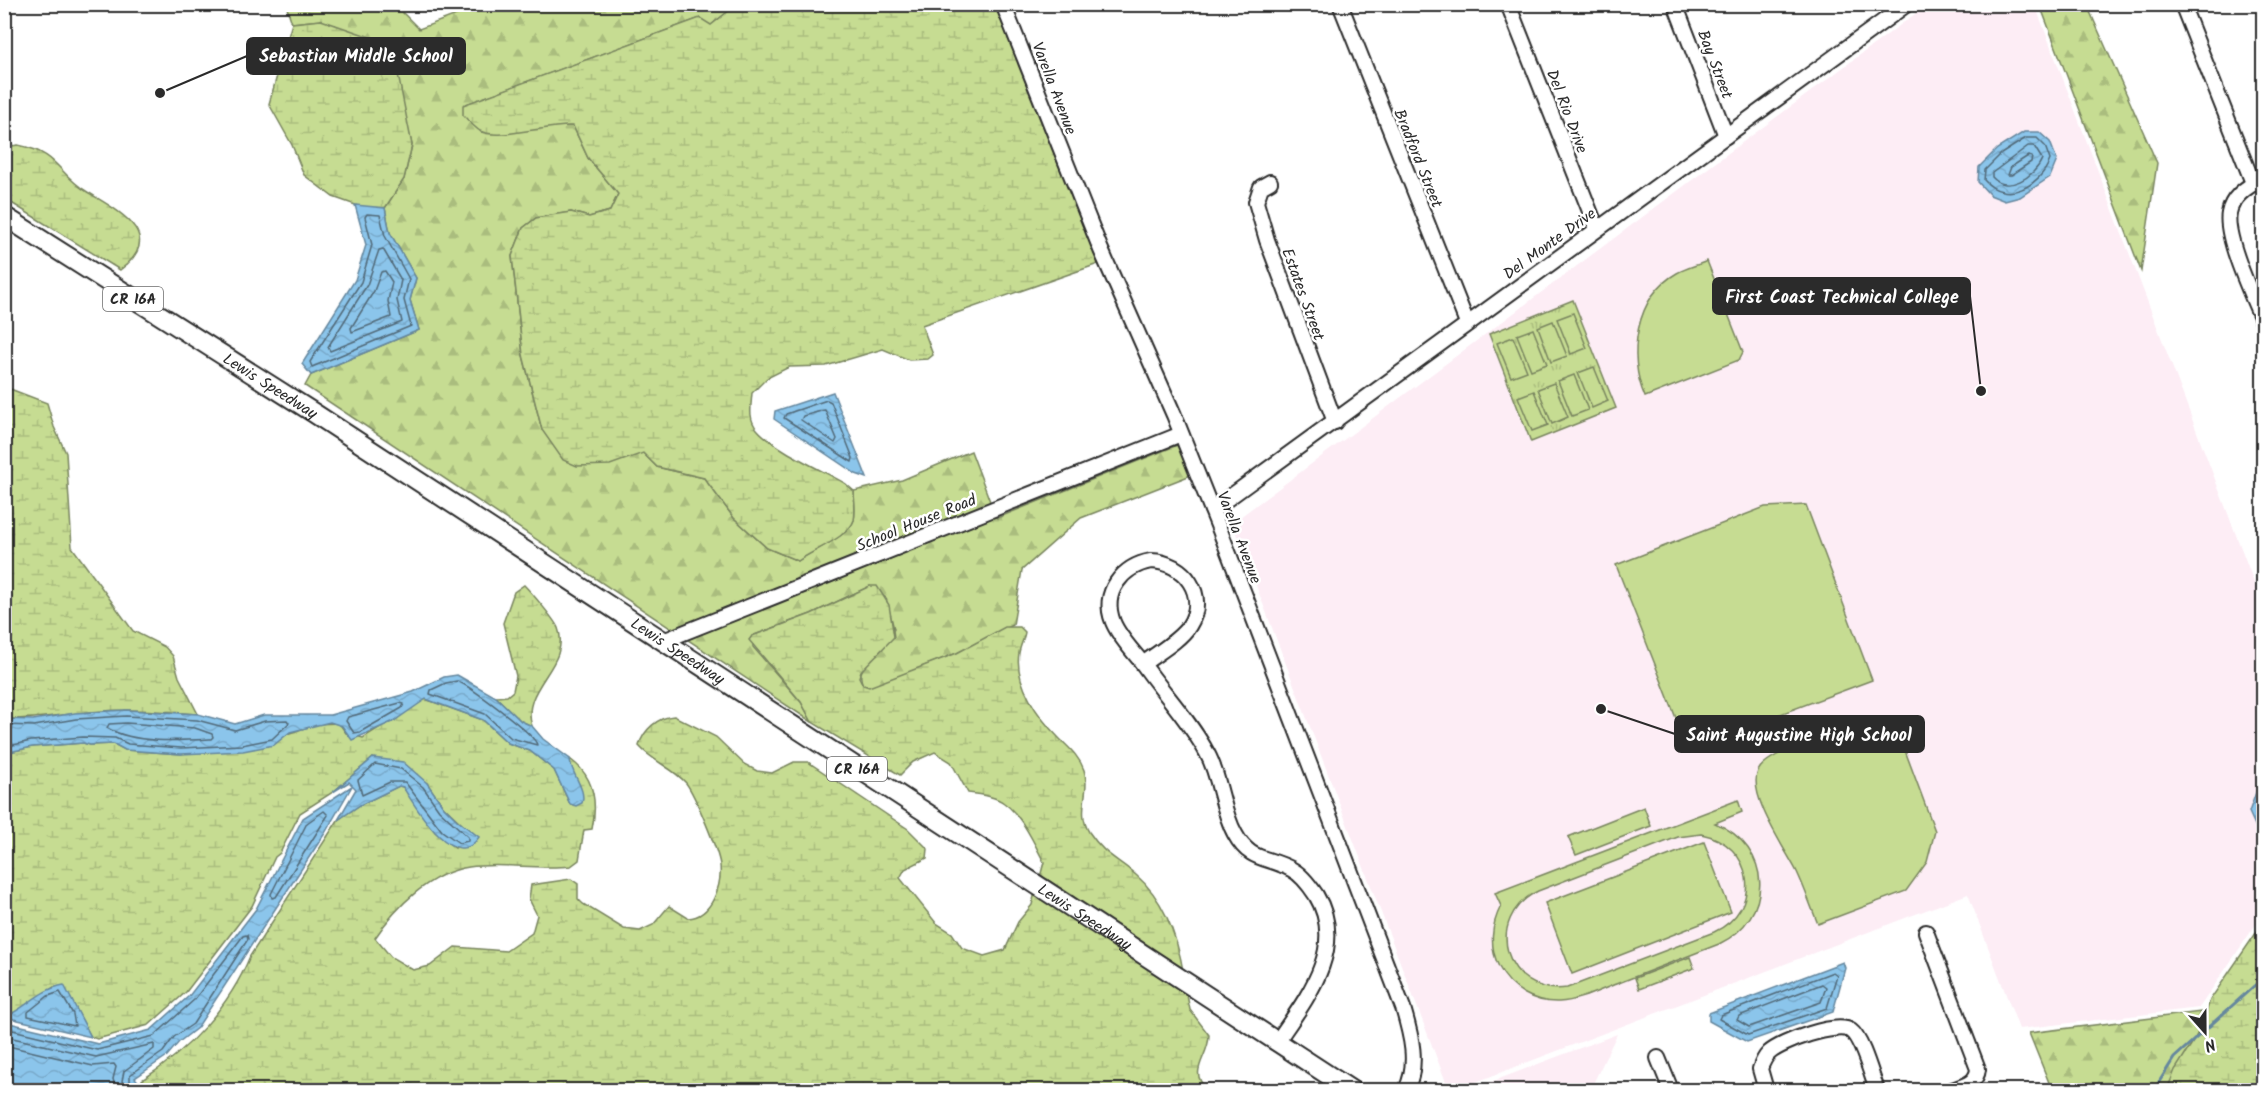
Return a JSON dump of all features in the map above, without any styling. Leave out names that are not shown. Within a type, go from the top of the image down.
[{"type":"main road","name":"Lewis Speedway","points":[[4,216],[663,641],[1351,1090]]},
{"type":"street","name":"Varella Avenue","points":[[1003,4],[1101,250],[1212,510],[1403,1008],[1410,1033],[1413,1063],[1406,1090]]},
{"type":"street","name":"Bradford Street","points":[[1340,4],[1467,323]]},
{"type":"street","name":"Del Rio Drive","points":[[1508,4],[1598,229]]},
{"type":"street","name":"Bay Street","points":[[1675,4],[1726,136]]},
{"type":"street","name":"Del Monte Drive","points":[[1212,510],[1907,4]]},
{"type":"street","points":[[2182,4],[2258,181],[2234,199],[2229,214],[2230,233],[2264,324]]},
{"type":"street","name":"Estates Street","points":[[1270,182],[1261,187],[1256,202],[1282,286],[1335,422]]},
{"type":"street","name":"School House Road","points":[[663,641],[1181,434]]},
{"type":"street","points":[[1143,664],[1189,626],[1196,607],[1193,586],[1187,577],[1180,569],[1161,561],[1141,562],[1122,574],[1115,583],[1110,602],[1114,624],[1143,664],[1207,752],[1218,777],[1234,833],[1246,851],[1292,869],[1311,887],[1322,905],[1329,933],[1323,965],[1302,1005],[1276,1043]]},
{"type":"street","points":[[1926,932],[1978,1069],[1978,1076],[1971,1083],[1952,1090]]},
{"type":"street","points":[[1766,1090],[1760,1069],[1770,1052],[1831,1027],[1842,1027],[1856,1036],[1877,1090]]},
{"type":"street","points":[[1658,1058],[1671,1090]]},
{"type":"shaded area","points":[[1927,5],[2035,5],[2263,606],[2263,914],[2199,1008],[2019,1029],[1968,894],[1455,1090],[1449,1090],[1232,523]]},
{"type":"shaded area","points":[[1617,1034],[1590,1090],[1470,1090]]},
{"type":"green space","points":[[286,5],[395,5],[419,29],[483,5],[736,5],[710,26],[700,18],[464,105],[481,132],[573,126],[588,158],[618,194],[610,211],[589,217],[571,212],[536,218],[523,228],[512,256],[523,355],[542,430],[643,453],[657,467],[704,478],[734,518],[767,548],[798,561],[838,538],[850,526],[855,517],[854,491],[902,480],[971,451],[991,504],[673,630],[305,386],[311,375],[419,330],[410,300],[416,278],[390,233],[385,208],[404,179],[412,145],[404,111],[321,20],[292,23]]},
{"type":"green space","points":[[736,5],[998,5],[1101,263],[922,325],[933,355],[928,359],[909,360],[883,349],[826,366],[789,367],[767,378],[752,393],[751,417],[757,429],[786,452],[846,484],[854,491],[855,517],[851,526],[838,538],[798,561],[767,548],[734,518],[704,478],[657,467],[643,453],[610,465],[577,466],[563,460],[542,430],[523,355],[512,256],[523,228],[536,218],[571,212],[589,217],[610,211],[618,194],[588,158],[573,126],[488,134],[480,131],[463,115],[463,105],[700,18],[711,25]]},
{"type":"green space","points":[[2040,5],[2087,5],[2157,163],[2141,271]]},
{"type":"green space","points":[[321,20],[376,39],[397,69],[412,145],[404,179],[385,208],[361,207],[333,197],[304,175],[292,145],[269,104],[292,23]]},
{"type":"green space","points":[[18,145],[50,158],[76,184],[122,214],[132,224],[138,234],[139,245],[134,257],[120,270],[5,199],[5,147]]},
{"type":"green space","points":[[1707,261],[1743,352],[1739,360],[1645,397],[1636,364],[1636,346],[1644,312],[1652,297],[1663,284],[1677,273]]},
{"type":"green space","points":[[1573,300],[1616,408],[1531,442],[1489,334]]},
{"type":"green space","points":[[1573,313],[1587,348],[1571,354],[1557,319]]},
{"type":"green space","points":[[1553,321],[1567,356],[1551,362],[1538,327]]},
{"type":"green space","points":[[1533,329],[1547,364],[1531,370],[1517,335]]},
{"type":"green space","points":[[1513,337],[1527,371],[1511,377],[1497,343]]},
{"type":"green space","points":[[1594,367],[1608,401],[1592,408],[1578,373]]},
{"type":"green space","points":[[1574,375],[1588,410],[1572,416],[1558,381]]},
{"type":"green space","points":[[1554,383],[1568,417],[1552,424],[1538,389]]},
{"type":"green space","points":[[5,387],[47,403],[54,427],[66,453],[72,547],[133,631],[165,647],[173,656],[179,677],[198,714],[124,710],[5,719]]},
{"type":"green space","points":[[1534,391],[1548,425],[1532,431],[1518,397]]},
{"type":"green space","points":[[1180,444],[1191,475],[1081,518],[1022,570],[1013,625],[957,653],[877,685],[869,687],[863,685],[861,673],[863,668],[884,646],[894,629],[886,598],[870,586],[811,614],[752,636],[753,647],[801,702],[812,722],[685,638],[995,515],[997,518]]},
{"type":"green space","points":[[1806,505],[1872,680],[1708,741],[1676,718],[1616,565],[1765,507]]},
{"type":"green space","points":[[524,585],[556,624],[560,641],[558,654],[533,700],[530,712],[532,726],[521,721],[496,697],[507,696],[513,691],[516,676],[503,623],[514,592]]},
{"type":"green space","points":[[870,586],[877,586],[889,605],[894,637],[861,671],[859,677],[863,685],[869,687],[957,653],[1005,627],[1020,627],[1025,632],[1019,653],[1020,677],[1036,710],[1082,765],[1086,778],[1085,824],[1100,846],[1136,875],[1155,896],[1174,934],[1184,976],[1039,881],[1044,862],[1022,822],[1010,808],[1000,801],[968,793],[951,762],[935,752],[913,762],[900,775],[812,722],[801,702],[749,640],[752,636],[811,614]]},
{"type":"green space","points":[[425,699],[483,720],[508,743],[530,751],[554,770],[570,804],[580,786],[571,772],[570,759],[589,781],[594,799],[594,819],[592,829],[584,830],[579,860],[571,866],[469,867],[440,876],[403,903],[375,938],[391,957],[413,970],[430,966],[455,947],[506,951],[532,933],[537,915],[529,899],[531,885],[571,879],[578,884],[578,899],[583,904],[624,929],[640,931],[653,925],[669,906],[688,918],[703,912],[714,899],[720,873],[720,865],[711,836],[686,783],[639,746],[652,725],[674,716],[716,737],[744,764],[757,771],[772,773],[794,762],[808,762],[908,829],[928,849],[927,858],[905,869],[900,878],[936,923],[952,933],[962,948],[984,956],[1005,950],[1018,922],[1032,905],[1035,892],[1186,990],[1190,1010],[1209,1035],[1199,1070],[1199,1077],[1208,1090],[153,1090],[142,1080],[191,1041],[219,1010],[242,974],[250,956],[338,820],[360,805],[399,786],[403,787],[435,832],[455,848],[466,828],[443,806],[427,783],[373,758],[333,792],[300,813],[280,853],[275,857],[252,906],[186,992],[149,1025],[97,1039],[91,1037],[69,996],[54,987],[5,1017],[4,753],[32,747],[83,743],[114,744],[125,750],[181,754],[287,734],[316,724],[339,723],[346,733],[363,738]]},
{"type":"green space","points":[[1894,721],[1935,831],[1927,862],[1906,891],[1818,924],[1797,872],[1763,808],[1756,781],[1758,771],[1766,762],[1799,745]]},
{"type":"green space","points":[[1738,800],[1742,812],[1715,823],[1734,834],[1748,848],[1757,865],[1760,882],[1758,900],[1750,917],[1737,932],[1719,944],[1588,995],[1559,1002],[1541,1000],[1524,994],[1510,982],[1499,967],[1494,952],[1493,936],[1495,921],[1501,906],[1495,893]],"holes":[[[1701,834],[1719,840],[1732,850],[1742,863],[1746,878],[1746,894],[1741,908],[1730,922],[1714,932],[1567,988],[1546,988],[1528,980],[1516,968],[1508,953],[1506,936],[1510,919],[1521,903],[1538,891],[1678,837]]]},
{"type":"green space","points":[[1644,807],[1651,826],[1576,855],[1568,837]]},
{"type":"green space","points":[[1704,842],[1731,912],[1572,974],[1545,903]]},
{"type":"green space","points":[[2263,923],[2263,1090],[2167,1090],[2175,1070],[2200,1031],[2210,1000]]},
{"type":"green space","points":[[1690,957],[1694,968],[1639,989],[1635,978]]},
{"type":"green space","points":[[2201,1012],[2206,1014],[2202,1024],[2167,1090],[2052,1090],[2029,1033]]},
{"type":"water","points":[[2024,132],[2039,132],[2050,142],[2057,160],[2050,177],[2020,197],[2005,201],[1990,195],[1978,182],[1979,167],[1997,149]]},
{"type":"water","points":[[355,205],[385,208],[390,233],[416,278],[410,300],[419,330],[311,375],[302,364],[355,280],[366,245]]},
{"type":"water","points":[[833,392],[867,478],[856,474],[774,419],[775,411]]},
{"type":"water","points":[[457,675],[496,697],[521,721],[532,726],[543,739],[570,759],[581,787],[582,803],[576,806],[570,804],[554,770],[530,751],[508,743],[483,720],[426,699],[394,721],[352,740],[342,726],[330,722],[290,732],[274,745],[243,751],[181,754],[125,750],[114,744],[83,743],[32,747],[5,753],[5,719],[33,720],[75,713],[126,710],[198,714],[235,724],[264,715],[330,715],[413,692],[444,677]]},
{"type":"water","points":[[373,758],[403,762],[427,783],[443,806],[458,821],[479,837],[469,846],[459,848],[448,843],[426,822],[403,787],[399,786],[360,805],[338,820],[356,789],[349,782],[333,792]]},
{"type":"water","points":[[2263,782],[2263,843],[2249,812],[2258,787]]},
{"type":"water","points":[[352,786],[325,833],[197,1028],[179,1042],[167,1056],[135,1078],[146,1090],[5,1090],[5,1022],[98,1044],[151,1030],[189,996],[256,909],[303,818]]},
{"type":"water","points":[[1843,962],[1845,968],[1833,1012],[1747,1042],[1709,1021],[1709,1013]]},
{"type":"water","points":[[64,985],[91,1037],[5,1017],[48,990]]},
{"type":"waterway","points":[[2154,1090],[2174,1058],[2264,977]]},
{"type":"place","name":"Sebastian Middle School","points":[[160,93]]},
{"type":"place","name":"First Coast Technical College","points":[[1981,391]]},
{"type":"place","name":"Saint Augustine High School","points":[[1601,709]]}]
